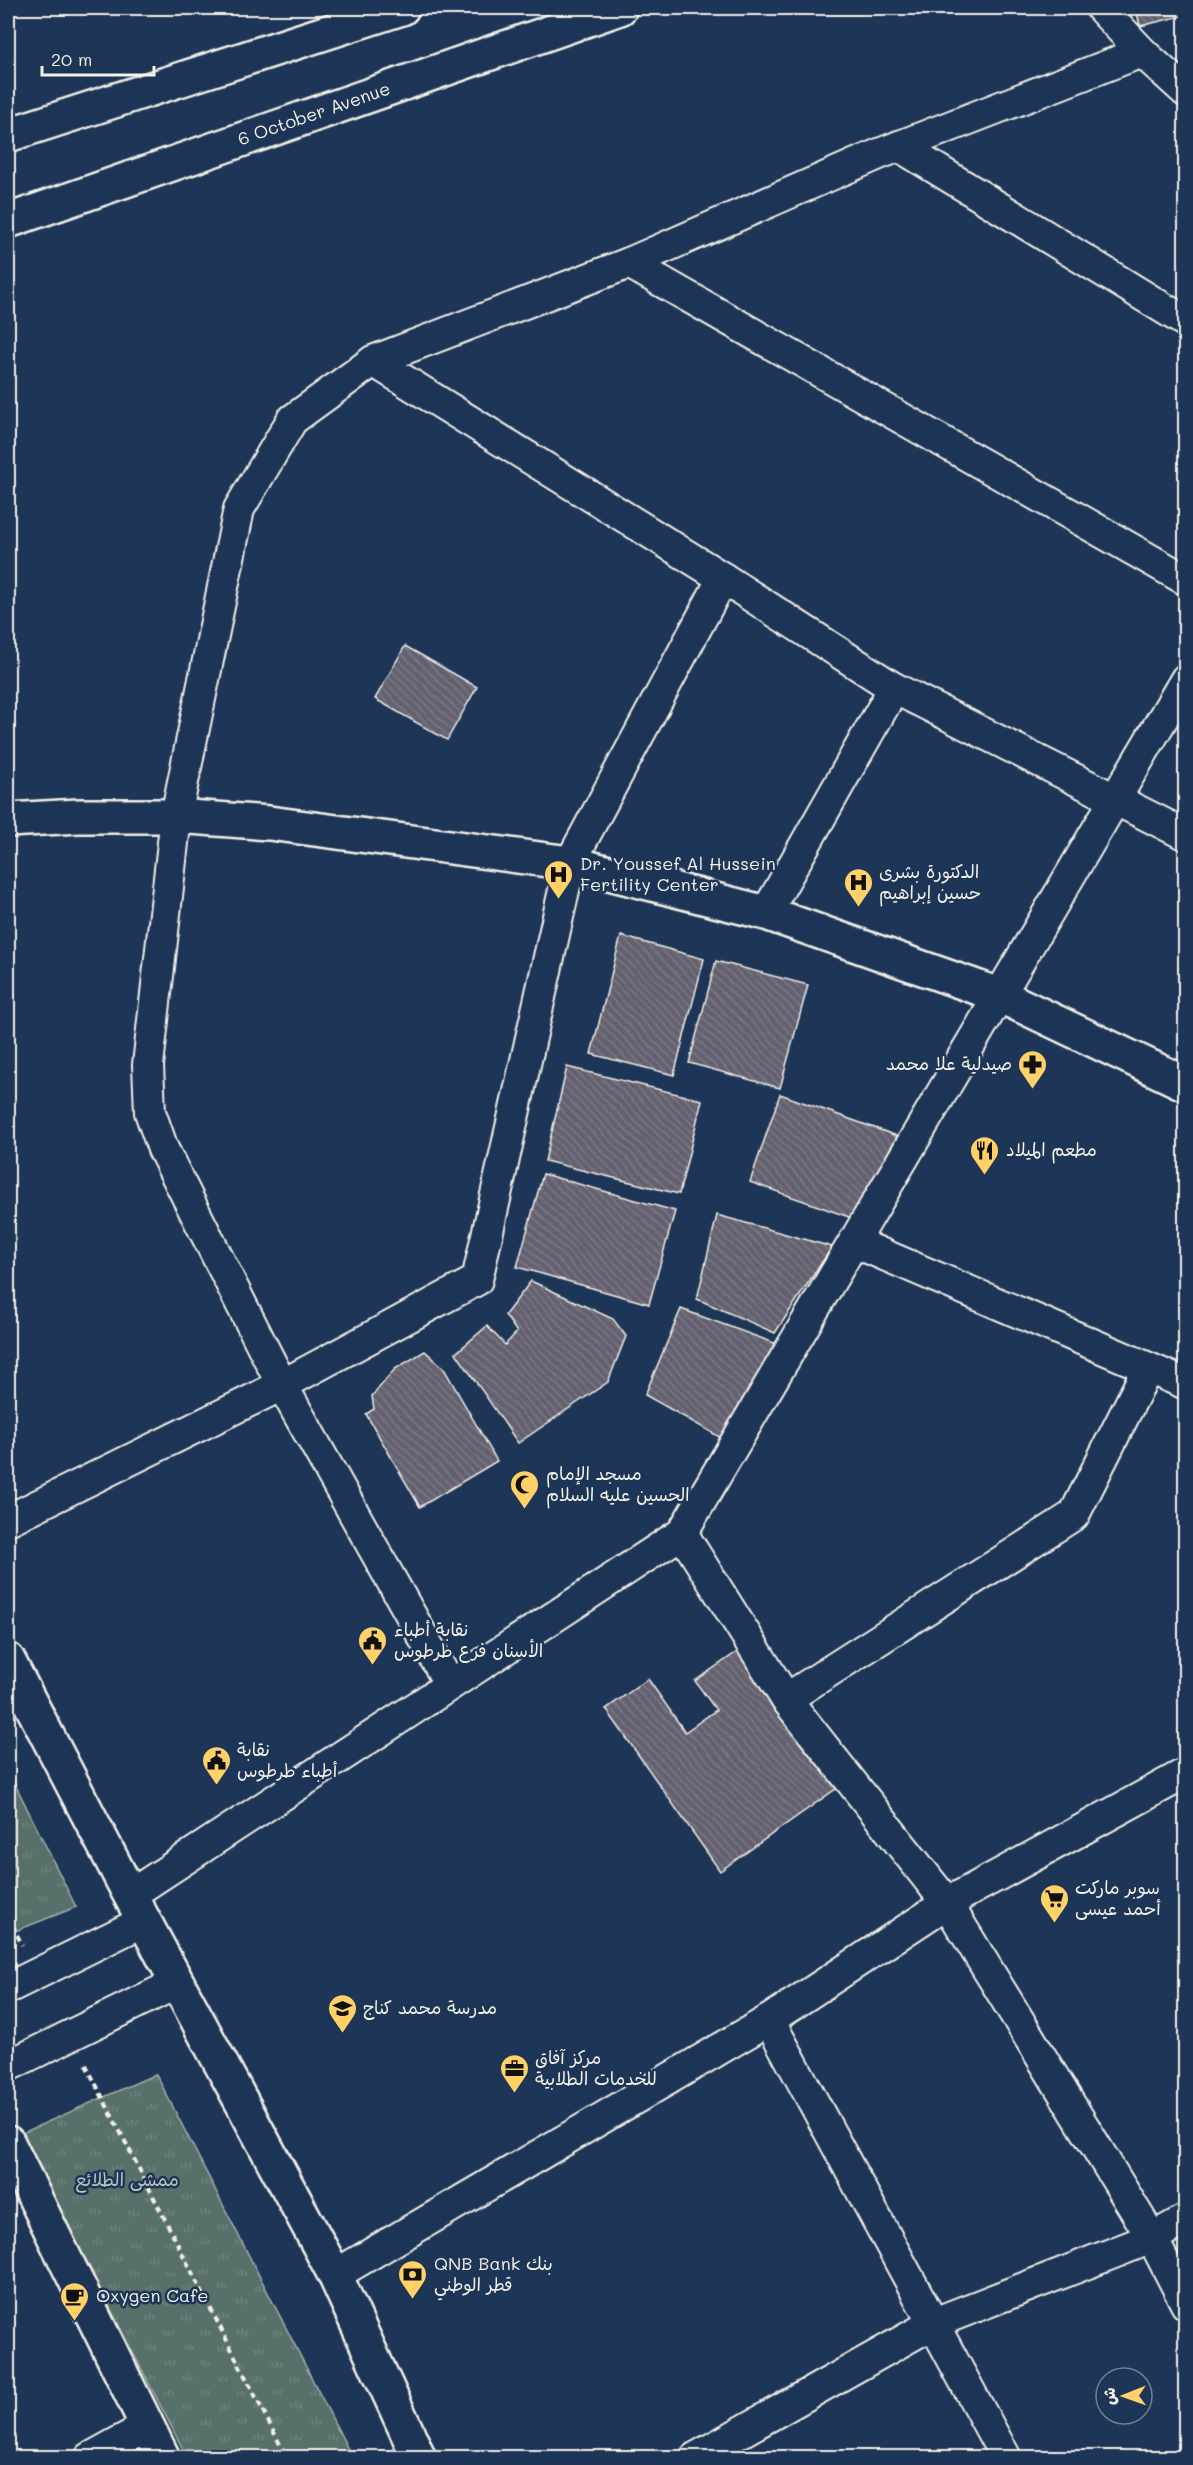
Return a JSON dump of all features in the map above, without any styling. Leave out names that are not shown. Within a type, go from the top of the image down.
[{"type":"street","points":[[8,135],[402,8]]},
{"type":"street","name":"6 October Avenue","points":[[8,221],[620,8]]},
{"type":"street","points":[[1101,8],[1142,52],[1185,92]]},
{"type":"street","points":[[450,1685],[282,1385],[163,1149],[150,1112],[148,1065],[176,816],[239,509],[292,420],[373,361],[629,263],[899,146],[1142,52]]},
{"type":"street","points":[[899,146],[1185,322]]},
{"type":"street","points":[[629,263],[1185,580]]},
{"type":"street","points":[[373,361],[723,578],[894,688],[1185,835]]},
{"type":"street","points":[[8,1520],[282,1385],[477,1280],[570,863],[723,578]]},
{"type":"street","points":[[8,1988],[137,1908],[450,1685],[681,1533],[1185,678]]},
{"type":"street","points":[[766,913],[894,688]]},
{"type":"street","points":[[8,820],[79,816],[176,816],[269,823],[570,863],[766,913],[999,994],[1185,1084]]},
{"type":"street","points":[[854,1242],[1185,1384]]},
{"type":"street","points":[[786,1699],[1074,1515],[1148,1368]]},
{"type":"street","points":[[681,1533],[786,1699],[947,1903],[1152,2238],[1185,2304]]},
{"type":"street","points":[[8,1660],[137,1908],[335,2275],[419,2457]]},
{"type":"street","points":[[335,2275],[769,2020],[947,1903],[1185,1773]]},
{"type":"street","points":[[8,2066],[177,1983]]},
{"type":"street","points":[[769,2020],[1006,2457]]},
{"type":"street","points":[[8,2143],[163,2457]]},
{"type":"street","points":[[695,2457],[934,2323],[1152,2238],[1185,2219]]},
{"type":"street","points":[[90,2457],[148,2427]]},
{"type":"path","points":[[70,2036],[287,2457]]},
{"type":"green space","points":[[8,1770],[76,1907],[8,1934]]},
{"type":"green space","name":"ممشى الطلائع","points":[[156,2074],[352,2457],[187,2457],[20,2134]]},
{"type":"building","points":[[1136,8],[1186,8],[1186,15],[1140,26]]},
{"type":"building","points":[[405,646],[477,687],[447,740],[375,699]]},
{"type":"building","points":[[621,936],[704,959],[674,1075],[591,1054]]},
{"type":"building","points":[[716,961],[808,985],[780,1088],[689,1063]]},
{"type":"building","points":[[567,1067],[702,1100],[679,1194],[545,1161]]},
{"type":"building","points":[[780,1094],[897,1136],[866,1223],[750,1182]]},
{"type":"building","points":[[543,1174],[675,1211],[649,1304],[517,1267]]},
{"type":"building","points":[[717,1215],[832,1247],[775,1333],[697,1299]]},
{"type":"building","points":[[531,1281],[613,1319],[626,1336],[608,1382],[518,1443],[456,1353],[487,1326],[505,1345],[517,1332],[505,1315]]},
{"type":"building","points":[[681,1309],[777,1344],[725,1440],[645,1395]]},
{"type":"building","points":[[425,1351],[443,1367],[497,1461],[420,1507],[366,1414],[374,1409],[372,1396],[395,1369]]},
{"type":"building","points":[[740,1650],[837,1788],[720,1871],[606,1709],[648,1679],[685,1732],[716,1710],[695,1681]]},
{"type":"place","name":"Dr. Youssef Al Hussein Fertility Center","points":[[559,900]]},
{"type":"place","name":"الدكتورة بشرى حسين إبراهيم","points":[[858,908]]},
{"type":"place","name":"صيدلية علا محمد","points":[[1033,1090]]},
{"type":"place","name":"مطعم الميلاد","points":[[985,1176]]},
{"type":"place","name":"مسجد الإمام الحسين عليه السلام","points":[[525,1510]]},
{"type":"place","name":"نقابة أطباء الأسنان فرع طرطوس","points":[[373,1666]]},
{"type":"place","name":"نقابة أطباء طرطوس","points":[[216,1786]]},
{"type":"place","name":"سوبر ماركت أحمد عيسى","points":[[1054,1924]]},
{"type":"place","name":"مدرسة محمد كناج","points":[[342,2034]]},
{"type":"place","name":"مركز آفاق للخدمات الطلابية","points":[[514,2094]]},
{"type":"place","name":"QNB Bank بنك قطر الوطني","points":[[413,2300]]},
{"type":"place","name":"Oxygen Cafe","points":[[75,2322]]}]
